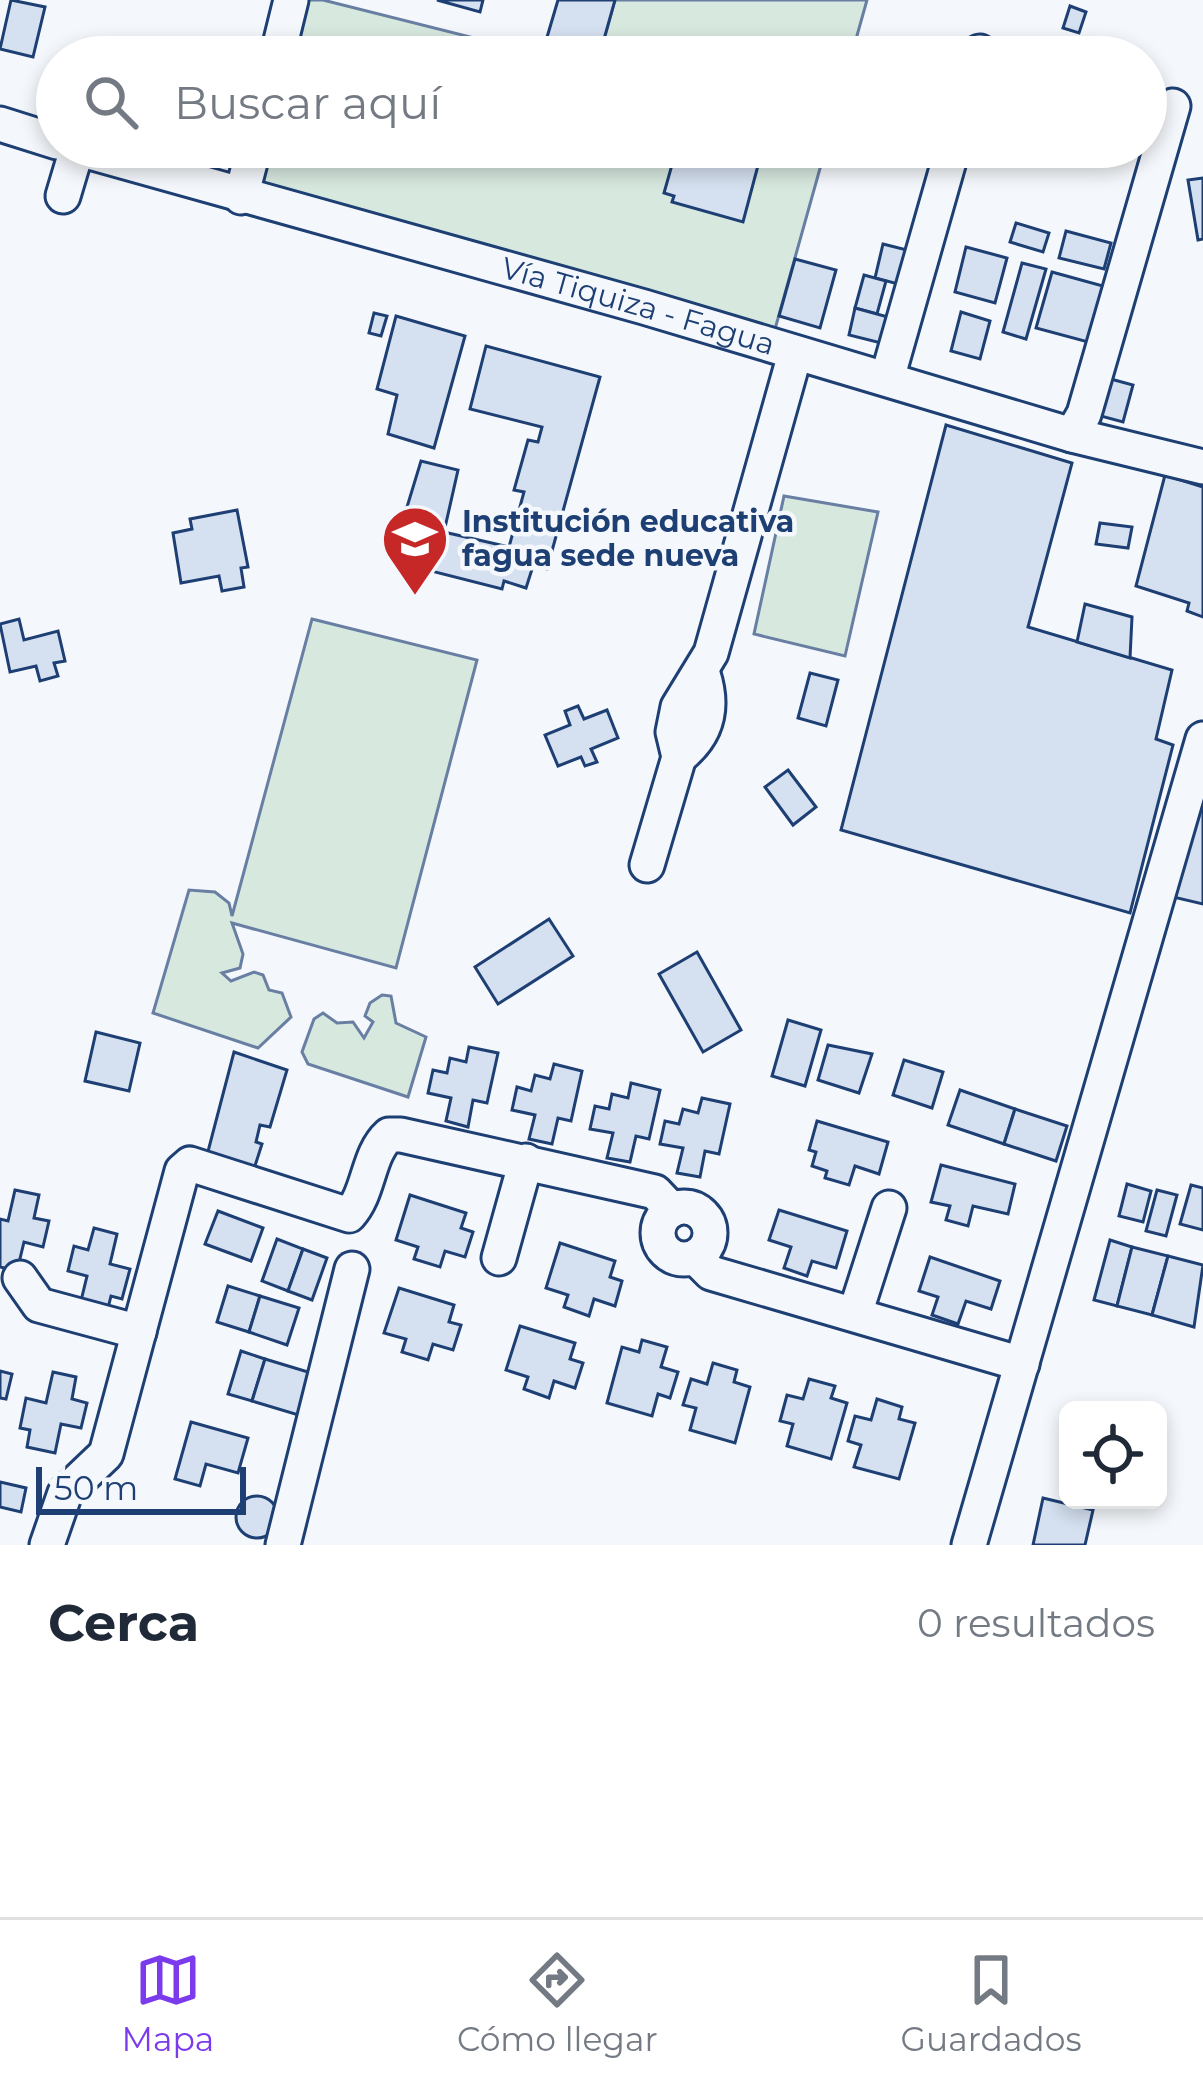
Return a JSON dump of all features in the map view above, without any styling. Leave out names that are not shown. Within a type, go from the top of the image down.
[{"type":"street","points":[[283,36],[292,0]]},
{"type":"street","points":[[1167,127],[1173,106]]},
{"type":"street","points":[[0,124],[36,135]]},
{"type":"street","points":[[63,196],[70,168]]},
{"type":"street","name":"Vía Tiquiza - Fagua","points":[[145,168],[1072,435],[1203,467]]},
{"type":"street","points":[[242,196],[249,168]]},
{"type":"street","points":[[887,380],[946,168]]},
{"type":"street","points":[[1072,435],[1084,414],[1155,168]]},
{"type":"street","points":[[647,865],[679,757],[673,732],[679,706],[703,674],[795,354]]},
{"type":"street","points":[[969,1545],[1203,739]]},
{"type":"street","points":[[47,1545],[65,1493],[95,1470],[106,1454],[182,1171],[190,1164],[349,1215],[360,1203],[381,1142],[388,1135],[655,1192],[672,1210],[658,1232],[663,1248],[677,1258],[695,1256],[711,1273],[1022,1364]]},
{"type":"street","points":[[499,1258],[526,1161]]},
{"type":"street","points":[[855,1315],[889,1208]]},
{"type":"street","points":[[283,1545],[352,1268]]},
{"type":"street","points":[[20,1278],[39,1305],[139,1332]]},
{"type":"shaded area","points":[[292,0],[323,0],[466,36],[283,36]]},
{"type":"shaded area","points":[[615,0],[867,0],[857,36],[605,36]]},
{"type":"shaded area","points":[[249,168],[820,168],[770,347],[242,197]]},
{"type":"shaded area","points":[[784,496],[878,512],[845,656],[754,634]]},
{"type":"shaded area","points":[[312,619],[477,660],[396,968],[232,923],[243,954],[240,968],[222,973],[231,981],[254,972],[263,975],[269,990],[282,993],[291,1017],[258,1048],[153,1013],[189,890],[215,892],[229,903],[232,916]]},
{"type":"shaded area","points":[[382,995],[391,996],[396,1023],[426,1037],[408,1097],[308,1064],[302,1052],[314,1019],[323,1013],[337,1023],[353,1022],[364,1038],[373,1022],[365,1016],[370,1003]]},
{"type":"building","points":[[11,0],[45,7],[33,57],[0,49]]},
{"type":"building","points":[[437,0],[483,0],[480,12]]},
{"type":"building","points":[[558,0],[615,0],[605,36],[547,36]]},
{"type":"building","points":[[1070,6],[1086,12],[1079,33],[1063,28]]},
{"type":"building","points":[[671,168],[757,168],[743,222],[672,202],[674,196],[664,193]]},
{"type":"building","points":[[1203,178],[1203,239],[1198,240],[1188,180]]},
{"type":"building","points":[[1016,223],[1049,233],[1043,252],[1010,242]]},
{"type":"building","points":[[1066,231],[1111,243],[1104,269],[1059,258]]},
{"type":"building","points":[[883,244],[911,251],[902,285],[875,278]]},
{"type":"building","points":[[966,247],[1007,258],[995,303],[955,292]]},
{"type":"building","points":[[795,259],[836,270],[820,328],[779,316]]},
{"type":"building","points":[[1022,263],[1046,269],[1026,339],[1003,332]]},
{"type":"building","points":[[1052,272],[1103,286],[1088,342],[1036,328]]},
{"type":"building","points":[[864,275],[886,281],[877,314],[855,308]]},
{"type":"building","points":[[855,308],[888,317],[881,343],[849,335]]},
{"type":"building","points":[[961,312],[990,321],[980,359],[951,351]]},
{"type":"building","points":[[374,313],[387,316],[381,336],[369,333]]},
{"type":"building","points":[[396,316],[465,336],[434,448],[388,434],[397,395],[377,389]]},
{"type":"building","points":[[486,346],[600,377],[547,569],[533,566],[526,588],[504,581],[502,589],[431,571],[433,560],[412,555],[416,534],[400,530],[421,461],[458,470],[444,532],[509,547],[524,492],[514,490],[528,440],[538,442],[542,427],[470,409]]},
{"type":"building","points":[[1107,378],[1133,385],[1123,422],[1097,415]]},
{"type":"building","points":[[946,425],[1072,463],[1028,627],[1172,670],[1156,739],[1173,745],[1130,913],[841,830]]},
{"type":"building","points":[[1165,475],[1203,487],[1203,617],[1187,611],[1189,603],[1136,586]]},
{"type":"building","points":[[237,510],[248,567],[241,568],[244,587],[222,591],[219,576],[181,583],[173,533],[192,529],[190,519]]},
{"type":"building","points":[[1100,523],[1132,527],[1128,548],[1096,544]]},
{"type":"building","points":[[1085,604],[1132,617],[1130,658],[1077,642]]},
{"type":"building","points":[[19,619],[24,640],[58,631],[65,661],[54,663],[58,676],[40,681],[36,666],[10,672],[0,624]]},
{"type":"building","points":[[810,673],[838,680],[826,726],[798,718]]},
{"type":"building","points":[[578,706],[584,719],[607,710],[618,738],[591,749],[597,762],[585,766],[581,757],[558,766],[545,735],[570,725],[565,711]]},
{"type":"building","points":[[788,770],[816,807],[793,825],[765,787]]},
{"type":"building","points":[[1203,774],[1203,904],[1173,897]]},
{"type":"building","points":[[549,919],[573,956],[498,1004],[475,967]]},
{"type":"building","points":[[697,952],[741,1030],[703,1052],[659,974]]},
{"type":"building","points":[[788,1020],[821,1030],[805,1086],[772,1076]]},
{"type":"building","points":[[96,1032],[140,1043],[129,1091],[85,1081]]},
{"type":"building","points":[[828,1045],[872,1054],[859,1093],[818,1080]]},
{"type":"building","points":[[469,1047],[498,1053],[487,1103],[473,1100],[468,1127],[446,1121],[451,1098],[428,1093],[433,1070],[447,1073],[450,1058],[466,1062]]},
{"type":"building","points":[[234,1052],[287,1070],[270,1127],[260,1125],[256,1142],[262,1144],[252,1175],[206,1159]]},
{"type":"building","points":[[904,1060],[943,1072],[932,1108],[893,1095]]},
{"type":"building","points":[[554,1064],[582,1071],[571,1121],[558,1118],[552,1144],[529,1139],[535,1115],[512,1110],[517,1087],[531,1091],[535,1075],[550,1079]]},
{"type":"building","points":[[631,1083],[660,1090],[649,1139],[636,1136],[630,1162],[607,1158],[613,1133],[590,1129],[595,1106],[609,1109],[612,1094],[628,1098]]},
{"type":"building","points":[[960,1090],[1015,1109],[1004,1144],[948,1125]]},
{"type":"building","points":[[702,1098],[730,1104],[719,1154],[705,1151],[700,1177],[677,1173],[683,1148],[660,1144],[665,1121],[679,1124],[683,1109],[698,1113]]},
{"type":"building","points":[[1015,1109],[1067,1126],[1056,1161],[1004,1144]]},
{"type":"building","points":[[817,1121],[888,1142],[879,1174],[855,1166],[849,1185],[825,1178],[827,1171],[812,1166],[816,1152],[809,1150]]},
{"type":"building","points":[[941,1165],[1015,1184],[1008,1214],[973,1206],[968,1226],[946,1220],[950,1206],[931,1202]]},
{"type":"building","points":[[1127,1184],[1151,1191],[1143,1222],[1119,1216]]},
{"type":"building","points":[[1191,1185],[1203,1188],[1203,1230],[1180,1224]]},
{"type":"building","points":[[15,1190],[39,1195],[34,1218],[49,1221],[43,1247],[24,1242],[17,1271],[0,1267],[0,1219],[8,1221]]},
{"type":"building","points":[[1157,1190],[1177,1195],[1166,1236],[1146,1231]]},
{"type":"building","points":[[410,1195],[466,1213],[461,1228],[473,1232],[465,1257],[445,1251],[440,1267],[414,1259],[418,1247],[396,1240]]},
{"type":"building","points":[[779,1210],[847,1231],[836,1268],[812,1261],[807,1276],[784,1268],[791,1247],[769,1240]]},
{"type":"building","points":[[218,1211],[263,1228],[251,1261],[205,1244]]},
{"type":"building","points":[[94,1228],[117,1234],[110,1264],[130,1269],[122,1299],[111,1296],[107,1312],[80,1305],[87,1276],[68,1271],[74,1246],[88,1250]]},
{"type":"building","points":[[277,1239],[303,1249],[288,1291],[262,1281]]},
{"type":"building","points":[[1110,1240],[1132,1247],[1117,1306],[1094,1300]]},
{"type":"building","points":[[560,1243],[615,1261],[610,1277],[622,1281],[615,1306],[594,1299],[589,1316],[564,1307],[568,1295],[546,1288]]},
{"type":"building","points":[[1132,1247],[1168,1256],[1152,1315],[1117,1306]]},
{"type":"building","points":[[303,1249],[327,1258],[312,1300],[288,1291]]},
{"type":"building","points":[[1168,1256],[1203,1265],[1194,1327],[1152,1315]]},
{"type":"building","points":[[930,1257],[1000,1281],[991,1309],[966,1301],[958,1324],[932,1315],[938,1297],[919,1291]]},
{"type":"building","points":[[228,1286],[260,1296],[249,1332],[217,1322]]},
{"type":"building","points":[[399,1288],[454,1305],[449,1322],[461,1325],[453,1350],[433,1344],[428,1360],[402,1352],[406,1339],[384,1333]]},
{"type":"building","points":[[260,1296],[299,1308],[287,1345],[249,1332]]},
{"type":"building","points":[[520,1326],[575,1343],[570,1359],[583,1363],[575,1388],[554,1381],[549,1398],[524,1389],[528,1377],[506,1370]]},
{"type":"building","points":[[642,1340],[667,1347],[661,1367],[678,1372],[670,1398],[658,1394],[652,1416],[607,1403],[622,1347],[639,1352]]},
{"type":"building","points":[[241,1351],[265,1359],[252,1401],[228,1394]]},
{"type":"building","points":[[265,1359],[318,1375],[305,1417],[252,1401]]},
{"type":"building","points":[[713,1363],[737,1370],[734,1382],[750,1387],[735,1443],[690,1430],[696,1408],[683,1405],[691,1379],[707,1384]]},
{"type":"building","points":[[0,1371],[12,1374],[6,1399],[0,1398]]},
{"type":"building","points":[[53,1372],[76,1377],[72,1399],[87,1403],[81,1428],[61,1424],[55,1453],[27,1447],[30,1430],[20,1428],[26,1398],[46,1403]]},
{"type":"building","points":[[809,1379],[835,1386],[831,1398],[847,1403],[831,1459],[787,1446],[793,1424],[780,1421],[787,1395],[803,1399]]},
{"type":"building","points":[[877,1399],[902,1407],[899,1419],[915,1423],[899,1479],[854,1467],[861,1445],[848,1441],[855,1416],[871,1420]]},
{"type":"building","points":[[191,1422],[248,1438],[238,1473],[206,1464],[200,1486],[175,1479]]},
{"type":"building","points":[[0,1482],[26,1488],[21,1512],[0,1507]]},
{"type":"building","points":[[257,1496],[272,1502],[278,1517],[272,1532],[257,1538],[242,1532],[236,1517],[242,1502]]},
{"type":"building","points":[[1043,1498],[1059,1502],[1059,1509],[1093,1510],[1085,1545],[1033,1545]]},
{"type":"place","name":"Institución educativa fagua sede nueva","points":[[415,598]]}]
